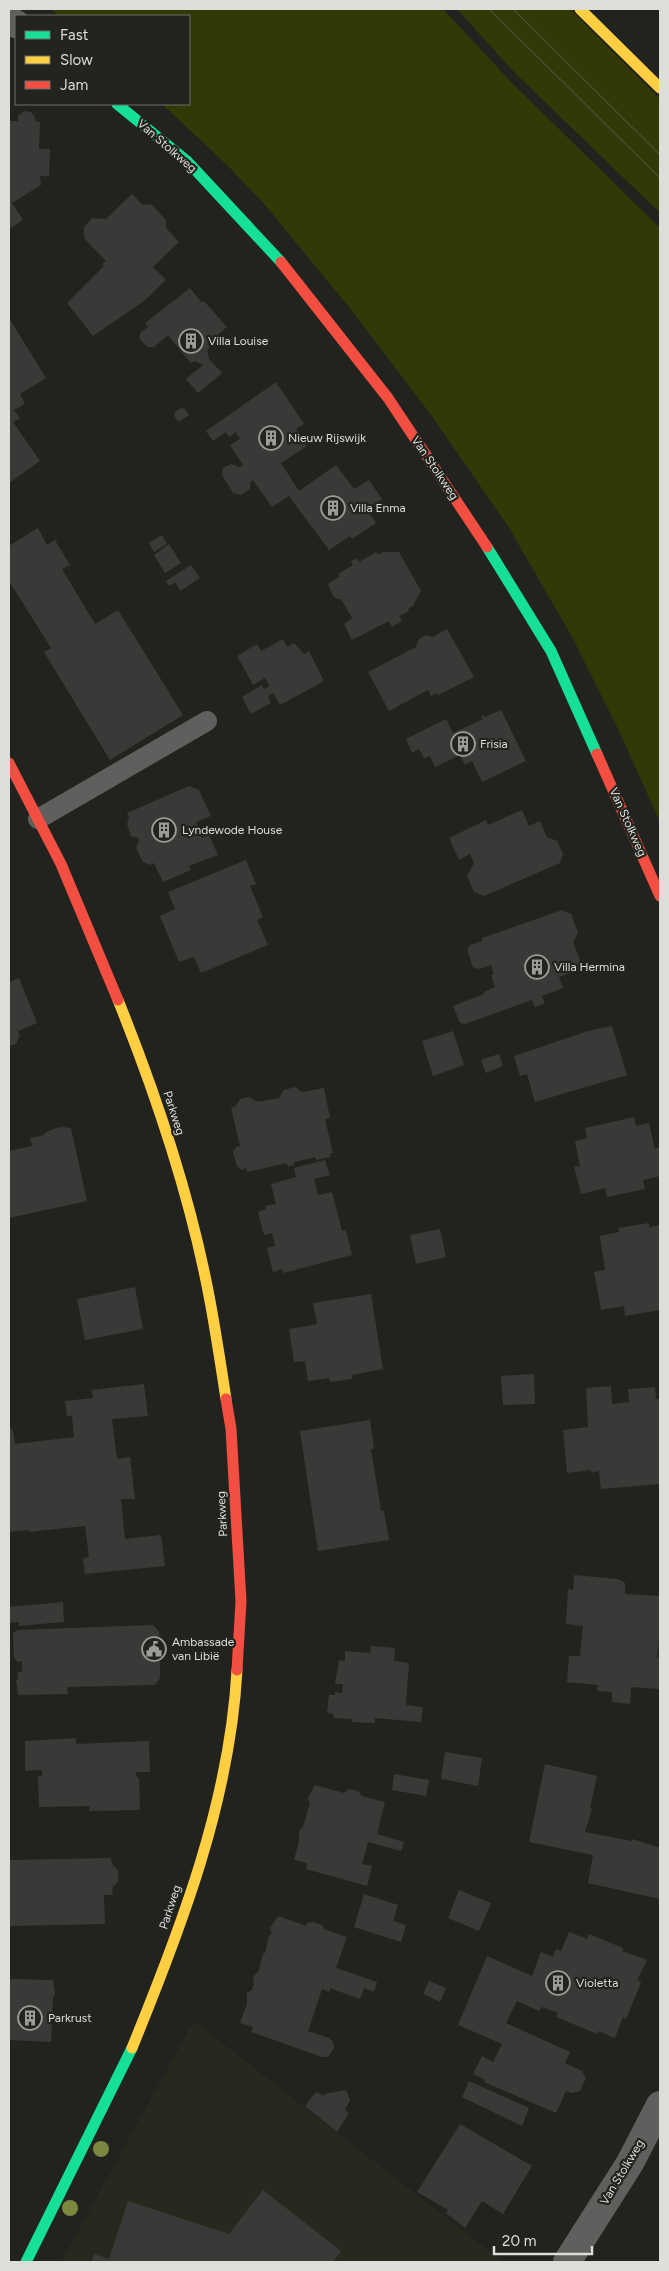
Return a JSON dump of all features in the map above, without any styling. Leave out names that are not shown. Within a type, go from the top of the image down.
[{"type":"street","points":[[580,9],[660,88]]},
{"type":"street","name":"Van Stolkweg","points":[[118,105],[187,161],[282,263],[388,398],[483,540],[551,651],[660,896]]},
{"type":"street","name":"Parkweg","points":[[9,763],[61,864],[144,1064],[178,1173],[210,1300],[231,1429],[242,1602],[235,1712],[222,1781],[168,1958],[124,2066],[26,2262]]},
{"type":"street","name":"Van Stolkweg","points":[[567,2262],[630,2163],[660,2105]]},
{"type":"lane","points":[[38,819],[207,721]]},
{"type":"shaded area","points":[[194,2021],[503,2262],[61,2262]]},
{"type":"green space","points":[[50,9],[443,9],[512,83],[660,228],[660,822],[620,733],[572,637],[508,526],[431,415],[353,312],[265,205],[228,166],[163,105],[190,105],[190,15],[59,15]]},
{"type":"green space","points":[[457,9],[570,9],[660,99],[660,213],[516,74]]},
{"type":"building","points":[[24,111],[31,112],[35,117],[35,121],[40,122],[39,149],[50,149],[49,176],[40,176],[41,185],[12,203],[23,220],[9,229],[9,121],[18,121],[18,116]]},
{"type":"building","points":[[132,194],[143,205],[151,204],[166,220],[166,228],[179,242],[153,267],[166,280],[144,301],[93,336],[67,303],[104,266],[102,264],[106,261],[84,238],[84,227],[92,218],[106,219]]},
{"type":"building","name":"Villa Louise","points":[[190,288],[202,303],[204,301],[227,327],[207,344],[210,347],[207,351],[209,359],[222,373],[198,393],[186,379],[203,365],[195,361],[191,363],[168,335],[154,347],[147,347],[140,339],[140,333],[148,327],[145,323]]},
{"type":"building","points":[[9,318],[46,378],[20,394],[25,404],[14,410],[20,418],[13,422],[40,461],[9,483]]},
{"type":"building","points":[[276,382],[304,424],[296,429],[307,446],[281,463],[299,491],[336,465],[354,489],[369,480],[382,499],[367,510],[376,523],[352,539],[350,536],[329,550],[289,496],[272,507],[253,480],[250,482],[250,489],[241,495],[233,493],[222,475],[223,468],[231,464],[239,467],[243,465],[230,445],[240,439],[236,432],[229,437],[226,432],[213,441],[206,431]]},
{"type":"building","points":[[181,408],[185,409],[189,415],[179,422],[174,416],[175,412]]},
{"type":"building","points":[[38,528],[47,545],[55,540],[70,565],[62,569],[95,624],[118,610],[183,715],[110,760],[44,652],[51,648],[9,581],[9,546]]},
{"type":"building","points":[[162,535],[167,544],[154,552],[149,543]]},
{"type":"building","points":[[169,544],[181,563],[165,573],[154,555]]},
{"type":"building","points":[[376,552],[378,555],[383,552],[399,552],[421,591],[413,606],[408,609],[409,611],[399,616],[402,621],[392,627],[389,621],[352,640],[344,624],[352,618],[341,599],[333,596],[328,584],[340,576],[338,574],[353,565],[351,561],[356,558],[359,562]]},
{"type":"building","points":[[191,565],[200,578],[180,591],[175,582],[169,586],[166,581]]},
{"type":"building","points":[[447,629],[474,677],[438,695],[437,693],[431,696],[428,690],[389,711],[368,672],[416,647],[418,640],[426,635],[433,637]]},
{"type":"building","points":[[283,639],[287,647],[294,643],[304,654],[309,651],[324,681],[280,705],[273,693],[268,696],[271,703],[251,714],[242,697],[262,685],[264,689],[270,686],[265,678],[253,685],[237,656],[257,644],[261,651]]},
{"type":"building","name":"Frisia","points":[[501,710],[526,761],[482,782],[472,761],[465,765],[460,755],[435,767],[430,756],[424,758],[419,749],[412,753],[406,739],[446,719],[453,733],[483,719],[481,716],[484,715],[485,717]]},
{"type":"building","name":"Lyndewode House","points":[[189,786],[199,790],[211,816],[196,822],[202,838],[209,835],[218,855],[189,866],[191,870],[163,882],[154,863],[150,865],[143,862],[136,848],[139,841],[138,838],[131,836],[127,824],[129,818],[127,813]]},
{"type":"building","points":[[522,810],[529,826],[540,821],[547,837],[557,841],[563,854],[560,863],[484,896],[474,892],[467,876],[474,863],[470,854],[459,860],[449,838],[486,820],[488,825]]},
{"type":"building","points":[[246,860],[256,884],[250,886],[263,917],[257,920],[268,945],[201,973],[194,957],[179,962],[160,916],[175,909],[168,892]]},
{"type":"building","name":"Villa Hermina","points":[[562,910],[571,914],[578,933],[573,942],[583,968],[559,977],[563,988],[542,996],[545,1003],[535,1007],[532,1000],[465,1024],[460,1023],[453,1006],[484,994],[484,992],[495,987],[491,975],[494,974],[491,965],[479,969],[473,967],[467,950],[470,945],[482,941],[482,938]]},
{"type":"building","points":[[19,978],[37,1023],[18,1031],[20,1035],[16,1044],[9,1046],[9,982]]},
{"type":"building","points":[[612,1026],[627,1075],[535,1102],[527,1074],[520,1076],[514,1056],[588,1031]]},
{"type":"building","points":[[453,1031],[464,1065],[433,1076],[422,1041]]},
{"type":"building","points":[[499,1054],[503,1066],[486,1073],[481,1060]]},
{"type":"building","points":[[295,1087],[302,1092],[324,1088],[330,1118],[325,1119],[333,1153],[330,1154],[330,1157],[316,1160],[315,1157],[294,1162],[294,1165],[288,1167],[287,1163],[247,1172],[246,1168],[242,1170],[237,1166],[233,1152],[236,1147],[240,1146],[231,1108],[235,1107],[240,1099],[249,1097],[258,1102],[279,1098],[284,1090]]},
{"type":"building","points":[[634,1117],[636,1126],[649,1123],[655,1149],[660,1147],[660,1176],[643,1180],[645,1189],[607,1197],[605,1188],[581,1194],[574,1167],[580,1166],[575,1141],[587,1138],[585,1128]]},
{"type":"building","points":[[62,1127],[71,1128],[87,1201],[9,1218],[9,1151],[32,1146],[30,1138],[45,1135],[44,1133]]},
{"type":"building","points":[[325,1160],[330,1175],[314,1179],[318,1195],[332,1192],[342,1231],[346,1230],[352,1255],[283,1273],[282,1269],[273,1272],[267,1248],[275,1246],[272,1233],[264,1235],[258,1212],[266,1209],[265,1206],[276,1204],[271,1184],[296,1177],[294,1168]]},
{"type":"building","points":[[649,1223],[649,1227],[660,1225],[660,1310],[625,1316],[624,1306],[601,1310],[594,1272],[605,1270],[600,1236],[619,1232],[618,1228]]},
{"type":"building","points":[[440,1229],[446,1257],[416,1264],[410,1235]]},
{"type":"building","points":[[135,1287],[143,1329],[85,1340],[77,1299]]},
{"type":"building","points":[[371,1294],[383,1369],[352,1375],[352,1379],[330,1382],[329,1378],[308,1381],[305,1361],[294,1362],[289,1329],[317,1324],[313,1303]]},
{"type":"building","points":[[534,1374],[535,1404],[503,1405],[501,1376]]},
{"type":"building","points":[[144,1384],[148,1416],[112,1419],[117,1459],[130,1457],[135,1499],[121,1499],[125,1539],[161,1535],[165,1566],[85,1574],[83,1558],[89,1557],[85,1526],[29,1532],[29,1530],[9,1532],[9,1426],[13,1430],[15,1444],[74,1437],[72,1416],[67,1416],[65,1401],[93,1398],[92,1390]]},
{"type":"building","points":[[611,1386],[612,1404],[629,1402],[628,1389],[655,1387],[656,1399],[660,1399],[660,1484],[601,1489],[599,1471],[567,1473],[563,1430],[588,1427],[586,1388]]},
{"type":"building","points":[[370,1420],[374,1449],[371,1449],[381,1511],[384,1511],[389,1540],[318,1551],[300,1431]]},
{"type":"building","points":[[574,1575],[618,1579],[625,1583],[625,1594],[660,1596],[660,1629],[657,1657],[660,1658],[660,1689],[631,1687],[630,1704],[612,1702],[612,1692],[597,1691],[598,1685],[567,1682],[569,1656],[580,1656],[583,1626],[566,1624],[568,1589],[573,1590]]},
{"type":"building","points":[[63,1602],[64,1622],[19,1626],[19,1622],[9,1623],[9,1607]]},
{"type":"building","points":[[153,1625],[159,1631],[160,1647],[160,1678],[155,1685],[67,1687],[68,1694],[18,1695],[16,1680],[18,1679],[18,1672],[22,1672],[22,1661],[18,1662],[14,1658],[13,1634],[17,1630]]},
{"type":"building","points":[[371,1646],[395,1648],[394,1661],[409,1663],[406,1705],[423,1707],[421,1722],[375,1718],[375,1723],[352,1722],[352,1719],[334,1718],[333,1714],[327,1713],[329,1695],[335,1695],[335,1692],[342,1693],[343,1684],[335,1684],[339,1660],[345,1661],[345,1651],[370,1653]]},
{"type":"building","points":[[76,1738],[76,1744],[149,1741],[150,1772],[136,1772],[137,1778],[139,1778],[140,1810],[89,1811],[90,1806],[39,1807],[38,1776],[42,1776],[42,1770],[25,1771],[25,1741]]},
{"type":"building","points":[[445,1752],[482,1758],[478,1786],[441,1779]]},
{"type":"building","points":[[545,1764],[597,1776],[590,1808],[592,1809],[585,1832],[632,1841],[632,1839],[660,1848],[660,1899],[588,1883],[593,1855],[529,1842]]},
{"type":"building","points":[[394,1774],[429,1780],[426,1796],[392,1790]]},
{"type":"building","points":[[315,1785],[344,1793],[349,1789],[358,1791],[362,1796],[385,1802],[377,1834],[404,1842],[401,1851],[368,1842],[362,1864],[372,1866],[367,1886],[306,1869],[307,1863],[294,1860],[299,1841],[299,1831],[303,1827],[310,1803],[308,1798]]},
{"type":"building","points":[[111,1858],[112,1864],[118,1870],[118,1882],[112,1888],[113,1895],[104,1895],[105,1924],[9,1926],[9,1860]]},
{"type":"building","points":[[459,1890],[491,1903],[479,1931],[448,1918]]},
{"type":"building","points":[[364,1894],[398,1905],[393,1921],[406,1925],[401,1942],[354,1927]]},
{"type":"building","points":[[278,1916],[307,1926],[307,1923],[313,1922],[322,1925],[324,1929],[347,1937],[336,1968],[377,1982],[374,1992],[364,1988],[360,1999],[330,1988],[329,1992],[322,1989],[308,2031],[329,2038],[333,2042],[334,2048],[328,2057],[322,2057],[251,2032],[253,2027],[240,2023],[247,2004],[247,1993],[252,1990],[253,1977],[259,1970],[269,1936],[272,1934],[270,1928]]},
{"type":"building","points":[[569,1932],[587,1939],[589,1934],[623,1948],[622,1951],[647,1960],[637,1980],[641,1982],[640,1985],[626,2019],[623,2017],[615,2038],[598,2031],[597,2034],[556,2017],[558,2013],[542,2007],[539,2011],[517,2001],[506,2023],[570,2052],[565,2063],[582,2071],[586,2078],[580,2091],[572,2093],[566,2091],[556,2113],[484,2082],[485,2080],[473,2074],[482,2056],[493,2062],[502,2044],[458,2025],[487,1956],[532,1976],[541,1952],[553,1957],[556,1949],[561,1951]]},
{"type":"building","name":"Parkrust","points":[[9,1979],[53,1980],[55,1995],[53,1997],[51,2042],[9,2040]]},
{"type":"building","points":[[429,1981],[446,1988],[440,2002],[423,1994]]},
{"type":"building","points":[[469,2081],[529,2108],[522,2126],[462,2097]]},
{"type":"building","points":[[346,2090],[350,2100],[345,2110],[349,2113],[337,2132],[305,2106],[316,2092],[325,2096],[324,2094]]},
{"type":"building","points":[[460,2124],[532,2166],[503,2214],[482,2201],[465,2228],[446,2213],[448,2210],[417,2192]]},
{"type":"building","points":[[263,2190],[341,2251],[333,2262],[91,2262],[94,2254],[109,2259],[128,2201],[229,2234]]},
{"type":"tram line","points":[[489,9],[660,178]]},
{"type":"tram line","points":[[513,9],[660,155]]},
{"type":"traffic: fast","points":[[118,105],[187,161],[281,262]]},
{"type":"traffic: fast","points":[[487,547],[551,651],[597,754]]},
{"type":"traffic: fast","points":[[26,2262],[132,2048]]},
{"type":"traffic: slow","points":[[580,9],[660,88]]},
{"type":"traffic: slow","points":[[118,1000],[146,1073],[183,1186],[202,1262],[226,1399]]},
{"type":"traffic: slow","points":[[132,2048],[185,1910],[214,1816],[225,1767],[237,1670]]},
{"type":"traffic: jam","points":[[281,262],[388,398],[487,547]]},
{"type":"traffic: jam","points":[[597,754],[660,896]]},
{"type":"traffic: jam","points":[[9,763],[61,864],[118,1000]]},
{"type":"traffic: jam","points":[[226,1399],[231,1429],[241,1601],[237,1670]]},
{"type":"place","name":"Villa Louise","points":[[191,341]]},
{"type":"place","name":"Nieuw Rijswijk","points":[[271,438]]},
{"type":"place","name":"Villa Enma","points":[[333,508]]},
{"type":"place","name":"Frisia","points":[[463,744]]},
{"type":"place","name":"Lyndewode House","points":[[164,830]]},
{"type":"place","name":"Villa Hermina","points":[[537,967]]},
{"type":"place","name":"Ambassade van Libië","points":[[154,1649]]},
{"type":"place","name":"Violetta","points":[[558,1983]]},
{"type":"place","name":"Parkrust","points":[[30,2018]]}]
